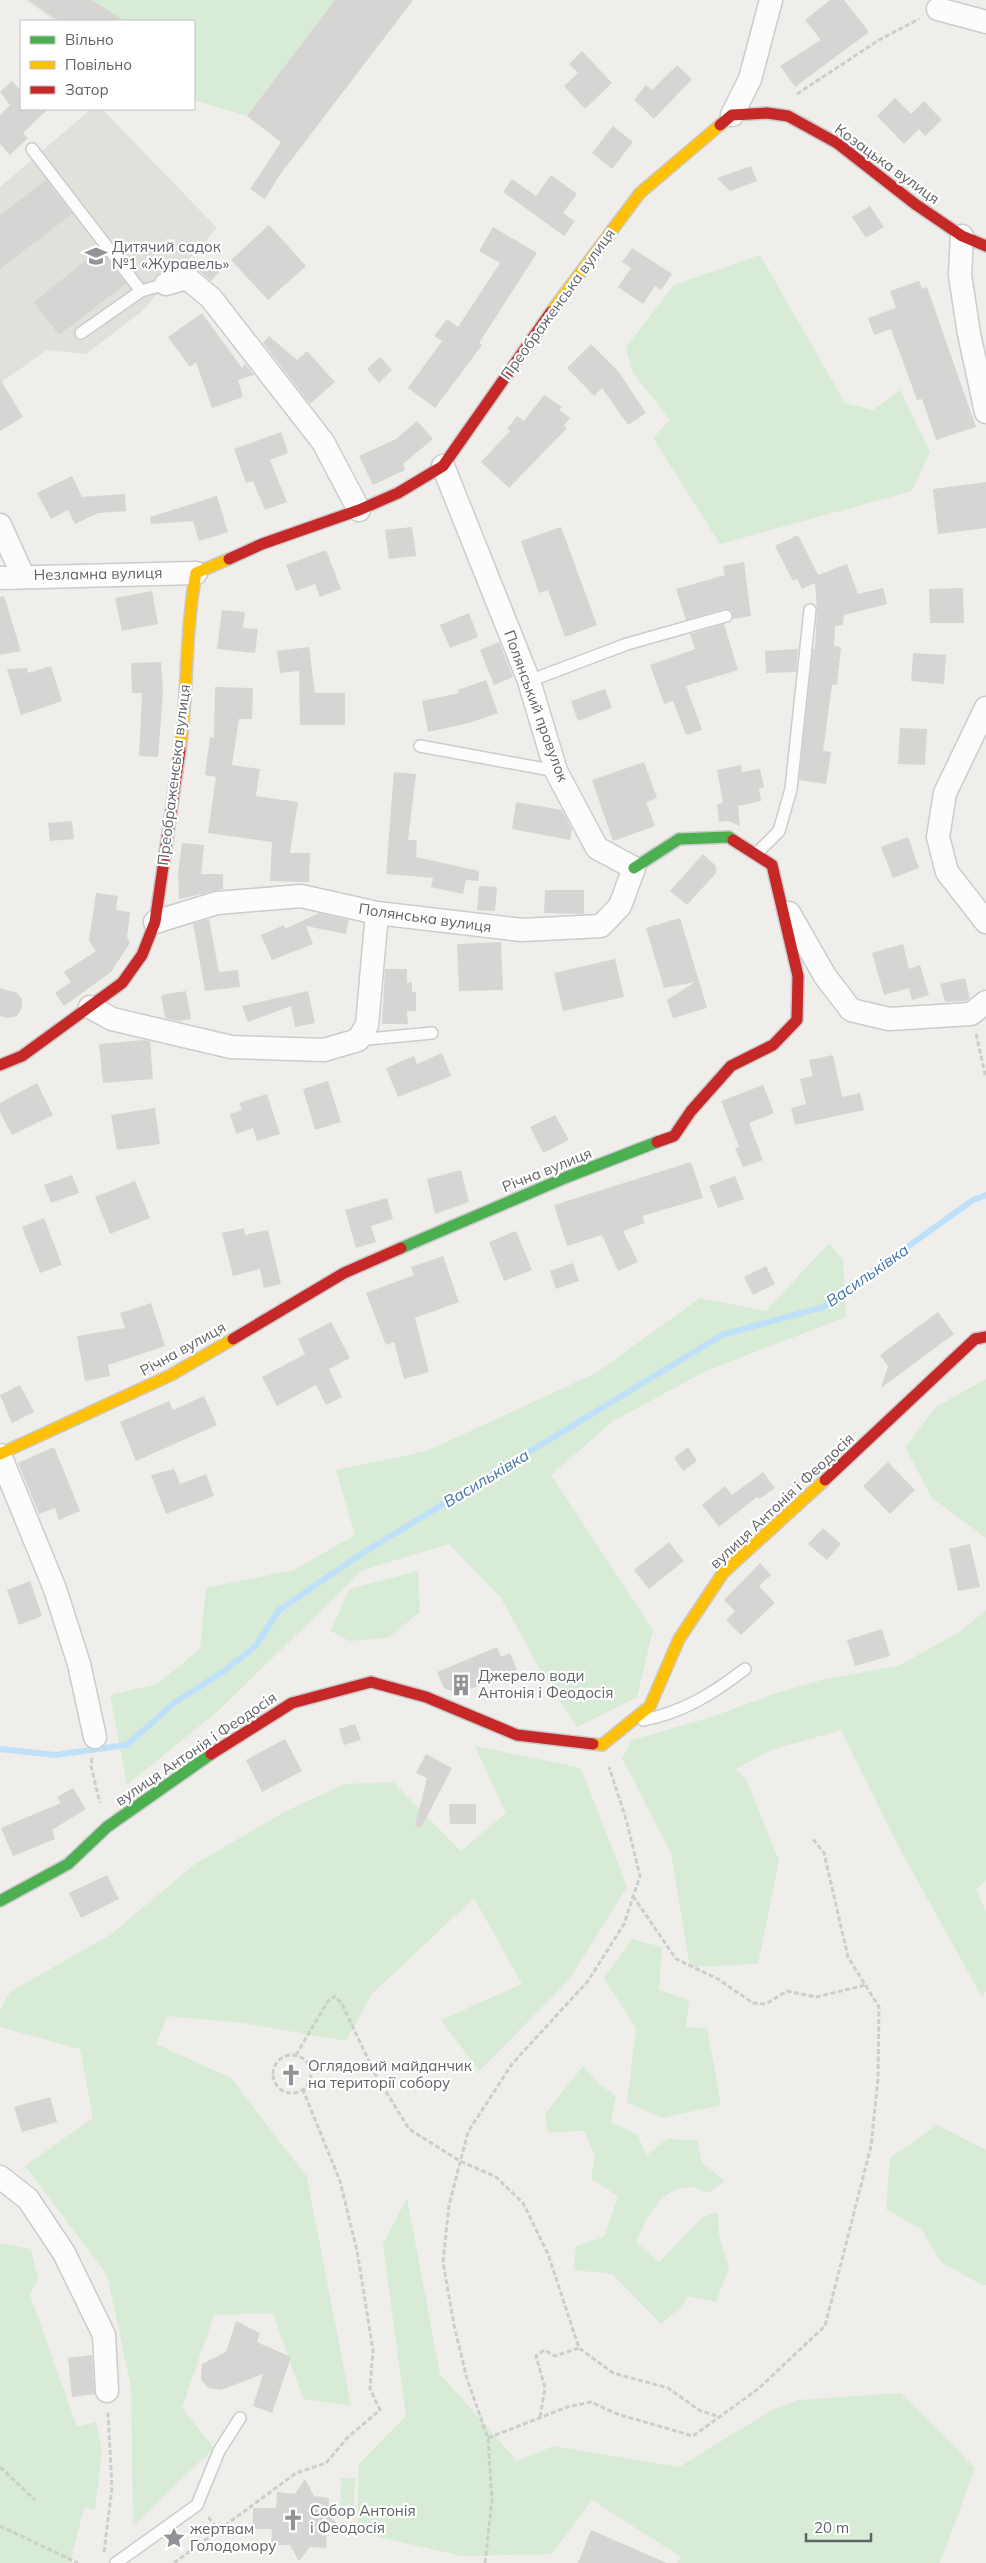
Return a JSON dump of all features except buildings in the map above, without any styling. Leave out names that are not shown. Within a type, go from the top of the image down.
[{"type":"street","points":[[767,113],[732,115],[750,79],[771,0]]},
{"type":"street","points":[[938,9],[986,22]]},
{"type":"street","name":"Козацька вулиця","points":[[767,113],[788,116],[837,143],[914,204],[962,236],[986,246]]},
{"type":"street","name":"Преображенська вулиця","points":[[0,1065],[22,1056],[122,983],[142,955],[155,922],[186,707],[189,612],[196,572],[262,544],[360,510],[398,493],[442,466],[569,286],[640,193],[732,115]]},
{"type":"street","points":[[962,236],[960,275],[969,334],[986,412]]},
{"type":"street","points":[[166,284],[187,278],[211,298],[323,442],[360,510]]},
{"type":"street","name":"Полянський провулок","points":[[442,466],[529,681],[556,771],[597,848],[634,868]]},
{"type":"street","points":[[0,525],[23,576]]},
{"type":"street","name":"Незламна вулиця","points":[[0,578],[196,572]]},
{"type":"street","points":[[986,708],[945,793],[938,837],[947,872],[986,922]]},
{"type":"street","name":"Річна вулиця","points":[[0,1455],[171,1375],[344,1273],[567,1177],[674,1136],[692,1111],[731,1066],[773,1045],[797,1020],[798,976],[772,865],[729,837],[679,838],[634,868]]},
{"type":"street","name":"Полянська вулиця","points":[[155,922],[217,903],[301,896],[376,914],[522,930],[601,926],[620,906],[634,868]]},
{"type":"street","points":[[779,895],[825,976],[851,1010],[889,1019],[979,1008]]},
{"type":"street","points":[[90,1007],[112,1019],[231,1047],[324,1050],[358,1040],[367,1025],[376,914]]},
{"type":"street","name":"вулиця Антонія і Феодосія","points":[[0,1901],[68,1864],[107,1827],[212,1753],[292,1703],[371,1682],[426,1697],[517,1735],[602,1745],[650,1706],[678,1640],[723,1573],[883,1428],[975,1339],[986,1337]]},
{"type":"street","points":[[0,1455],[54,1589],[79,1664],[95,1737]]},
{"type":"street","points":[[0,2177],[28,2199],[64,2252],[104,2335],[107,2391]]},
{"type":"lane","points":[[32,149],[141,290]]},
{"type":"lane","points":[[81,333],[141,290],[166,284]]},
{"type":"lane","points":[[756,854],[779,831],[791,789],[810,610]]},
{"type":"lane","points":[[529,681],[627,644],[726,616]]},
{"type":"lane","points":[[420,746],[556,771]]},
{"type":"lane","points":[[358,1040],[432,1033]]},
{"type":"lane","points":[[629,1723],[658,1717],[687,1707],[722,1687],[745,1669]]},
{"type":"lane","points":[[116,2563],[198,2505],[219,2451],[240,2418]]},
{"type":"path","points":[[767,113],[879,40],[938,9]]},
{"type":"path","points":[[979,1008],[986,1078]]},
{"type":"path","points":[[485,2563],[492,2500],[488,2438],[467,2379],[454,2324],[443,2262],[449,2205],[468,2132],[512,2064],[588,1981],[624,1924],[640,1876],[626,1819],[602,1745]]},
{"type":"path","points":[[91,1766],[107,1827]]},
{"type":"path","points":[[488,2438],[568,2407],[591,2402],[617,2414],[694,2436],[758,2389],[825,2326],[871,2146],[878,2079],[879,2008],[848,1957],[824,1853],[813,1839]]},
{"type":"path","points":[[633,1896],[676,1959],[718,1979],[753,2003],[766,2004],[787,1991],[816,1997],[866,1985]]},
{"type":"path","points":[[296,2055],[328,2001],[335,1996],[342,2004],[375,2074],[409,2129],[460,2161],[496,2177],[523,2204],[548,2254],[579,2348],[613,2372],[668,2388],[700,2410],[720,2417]]},
{"type":"path","points":[[286,2055],[296,2055],[307,2061],[311,2068],[309,2083],[303,2090],[290,2094],[283,2092],[273,2080],[274,2065],[286,2055]]},
{"type":"path","points":[[174,2563],[296,2473],[326,2463],[348,2437],[380,2410],[370,2389],[373,2350],[357,2251],[342,2189],[315,2114],[303,2090]]},
{"type":"path","points":[[540,2418],[545,2388],[536,2356],[544,2350],[554,2356],[579,2348]]},
{"type":"path","points":[[103,2557],[112,2488],[107,2391]]},
{"type":"path","points":[[0,2467],[35,2500]]},
{"type":"path","points":[[198,2505],[219,2530]]},
{"type":"path","points":[[0,2526],[78,2563]]},
{"type":"shaded area","name":"Дитячий садок №1 «Журавель»","points":[[90,110],[103,110],[217,228],[141,312],[86,354],[47,350],[0,383],[0,187]]},
{"type":"green space","points":[[26,0],[413,0],[296,153],[247,116],[195,100],[195,20],[54,20]]},
{"type":"green space","points":[[760,255],[845,403],[873,410],[900,390],[930,452],[912,491],[720,544],[653,438],[670,420],[632,372],[626,347],[674,285]]},
{"type":"green space","points":[[829,1243],[843,1260],[846,1317],[708,1370],[613,1421],[551,1475],[653,1630],[637,1697],[577,1727],[542,1673],[501,1598],[449,1544],[363,1570],[218,1711],[127,1785],[110,1695],[157,1684],[200,1649],[206,1588],[294,1570],[355,1535],[336,1470],[427,1451],[596,1373],[700,1298],[766,1311]]},
{"type":"green space","points":[[986,1379],[986,1538],[932,1498],[905,1447],[936,1407]]},
{"type":"green space","points":[[418,1571],[420,1612],[388,1638],[349,1641],[331,1631],[349,1589]]},
{"type":"green space","points":[[986,1610],[986,1880],[976,1890],[986,1911],[986,1991],[982,1997],[896,1842],[841,1730],[771,1750],[736,1769],[747,1781],[779,1861],[758,1964],[690,1967],[671,1853],[622,1758],[632,1740],[708,1718],[774,1694],[825,1679],[898,1666],[958,1633]]},
{"type":"green space","points":[[475,1746],[581,1768],[627,1887],[569,1980],[479,2071],[441,2020],[522,1984],[474,1898],[372,1994],[346,2041],[242,2023],[167,2016],[156,2044],[231,2078],[307,2177],[351,2406],[303,2399],[273,2313],[214,2315],[182,2408],[214,2448],[133,2526],[131,2387],[107,2275],[25,2166],[93,2118],[80,2049],[0,2027],[0,2010],[10,1992],[110,1935],[195,1864],[286,1811],[345,1784],[393,1782],[461,1851],[506,1813]]},
{"type":"green space","points":[[632,1939],[662,1947],[659,1990],[689,2000],[686,2027],[707,2028],[721,2105],[662,2118],[627,2102],[636,2028],[604,1978]]},
{"type":"green space","points":[[583,2066],[598,2083],[616,2096],[611,2122],[638,2135],[646,2156],[667,2139],[697,2140],[702,2163],[725,2181],[708,2193],[690,2187],[679,2188],[670,2192],[656,2206],[644,2224],[636,2242],[659,2262],[703,2217],[718,2212],[719,2235],[729,2268],[716,2302],[687,2296],[683,2305],[661,2324],[612,2274],[574,2270],[576,2246],[604,2237],[618,2196],[591,2179],[595,2156],[584,2131],[548,2132],[545,2114]]},
{"type":"green space","points":[[937,2125],[986,2150],[986,2285],[978,2283],[941,2262],[922,2230],[886,2209],[890,2158]]},
{"type":"green space","points":[[407,2198],[440,2374],[517,2461],[553,2446],[679,2467],[772,2410],[798,2400],[901,2393],[975,2468],[940,2563],[677,2563],[681,2557],[592,2500],[552,2554],[462,2556],[357,2532],[359,2464],[406,2416],[383,2244]]},
{"type":"green space","points":[[0,2243],[31,2249],[38,2279],[30,2295],[77,2427],[96,2422],[102,2452],[95,2509],[84,2508],[70,2563],[0,2563]]},
{"type":"green space","points":[[341,2478],[355,2478],[353,2517],[340,2516]]},
{"type":"waterway","name":"Васильківка","points":[[0,1749],[55,1755],[127,1745],[174,1703],[224,1671],[255,1647],[279,1610],[366,1551],[722,1335],[823,1307],[973,1200],[986,1195]]},
{"type":"traffic: fast","points":[[634,868],[679,839],[729,837],[733,840]]},
{"type":"traffic: fast","points":[[401,1248],[567,1177],[657,1142]]},
{"type":"traffic: fast","points":[[0,1901],[68,1864],[107,1827],[211,1754]]},
{"type":"traffic: slow","points":[[551,312],[640,193],[720,125]]},
{"type":"traffic: slow","points":[[180,750],[190,617],[196,573],[229,559]]},
{"type":"traffic: slow","points":[[0,1454],[171,1375],[233,1339]]},
{"type":"traffic: slow","points":[[593,1744],[602,1745],[650,1706],[679,1639],[723,1573],[825,1480]]},
{"type":"traffic: jam","points":[[720,125],[732,115],[767,113],[788,116],[837,143],[915,204],[962,236],[986,246]]},
{"type":"traffic: jam","points":[[229,559],[262,544],[359,510],[398,493],[443,466],[551,312]]},
{"type":"traffic: jam","points":[[0,1065],[22,1056],[122,983],[142,955],[155,922],[180,750]]},
{"type":"traffic: jam","points":[[657,1142],[674,1136],[691,1111],[731,1066],[773,1045],[797,1020],[798,976],[772,865],[733,840]]},
{"type":"traffic: jam","points":[[233,1339],[344,1273],[401,1248]]},
{"type":"traffic: jam","points":[[825,1480],[975,1339],[986,1337]]},
{"type":"traffic: jam","points":[[211,1754],[292,1703],[371,1682],[426,1697],[517,1735],[593,1744]]},
{"type":"place","name":"Дитячий садок №1 «Журавель»","points":[[96,256]]},
{"type":"place","name":"Джерело води Антонія і Феодосія","points":[[461,1685]]},
{"type":"place","name":"Оглядовий майданчик на території собору","points":[[291,2075]]},
{"type":"place","name":"Собор Антонія і Феодосія","points":[[293,2520]]},
{"type":"place","name":"жертвам Голодомору","points":[[174,2538]]}]
